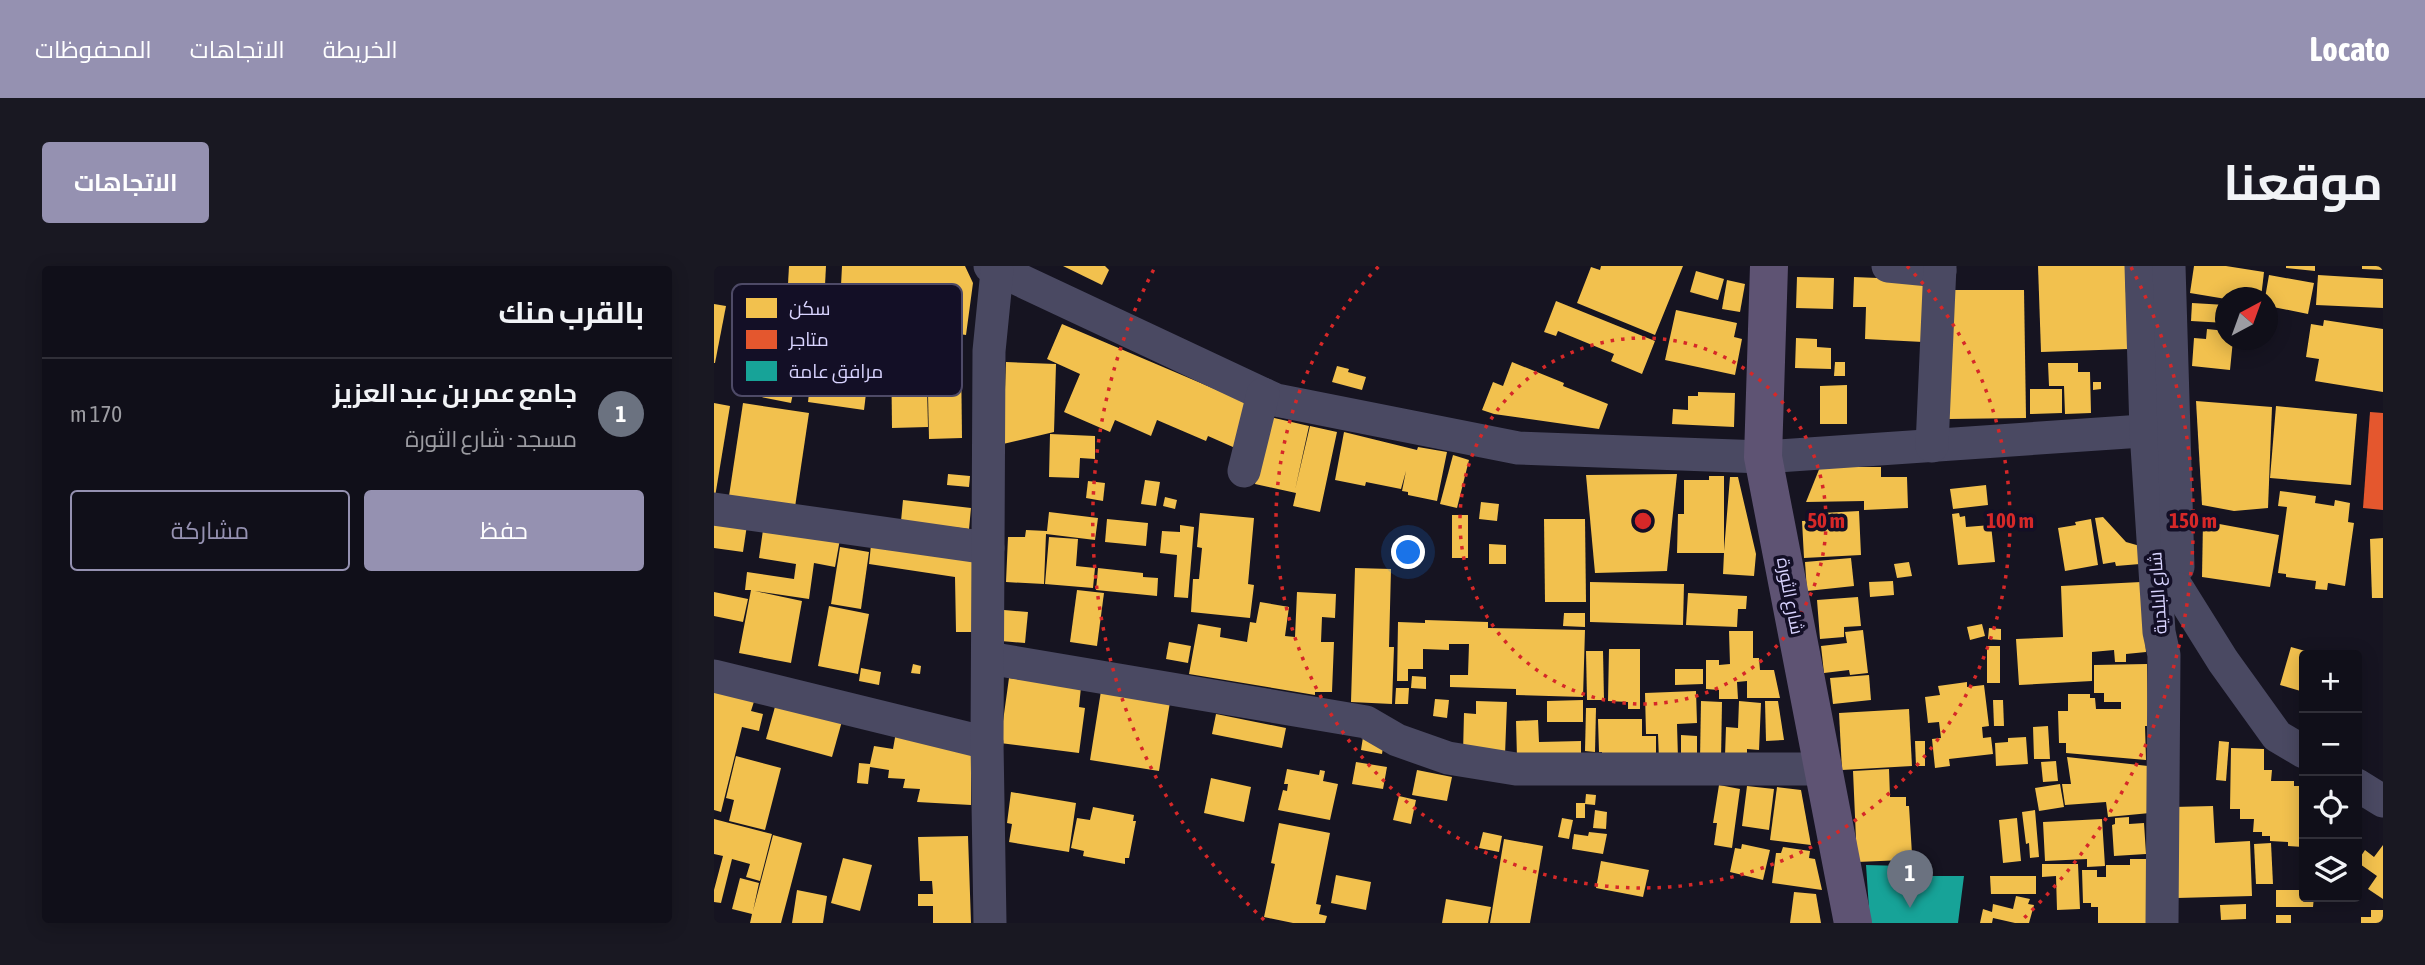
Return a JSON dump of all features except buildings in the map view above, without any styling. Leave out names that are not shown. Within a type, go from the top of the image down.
[{"type":"main road","name":"شارع الثورة","points":[[1769,266],[1763,457],[1853,923]]},
{"type":"street","points":[[1888,266],[1940,268],[1932,446]]},
{"type":"street","name":"شارع البلدية","points":[[2141,266],[2178,589],[2164,655]]},
{"type":"street","name":"شارع البلدية","points":[[2164,655],[2159,632],[2159,430],[2169,266]]},
{"type":"street","points":[[990,923],[987,743],[989,351],[994,268],[1276,400],[1518,448],[1763,457],[2159,430]]},
{"type":"street","points":[[1244,471],[1263,394]]},
{"type":"street","points":[[714,509],[988,548]]},
{"type":"street","points":[[2178,589],[2223,661],[2277,736],[2299,749]]},
{"type":"street","points":[[2162,923],[2164,655]]},
{"type":"street","points":[[988,658],[1366,722],[1397,740],[1448,758],[1516,769],[1824,769]]},
{"type":"street","points":[[714,676],[987,743]]},
{"type":"street","points":[[2362,788],[2383,801]]},
{"type":"place","name":"جامع عمر بن عبد العزيز","points":[[1910,908]]}]
